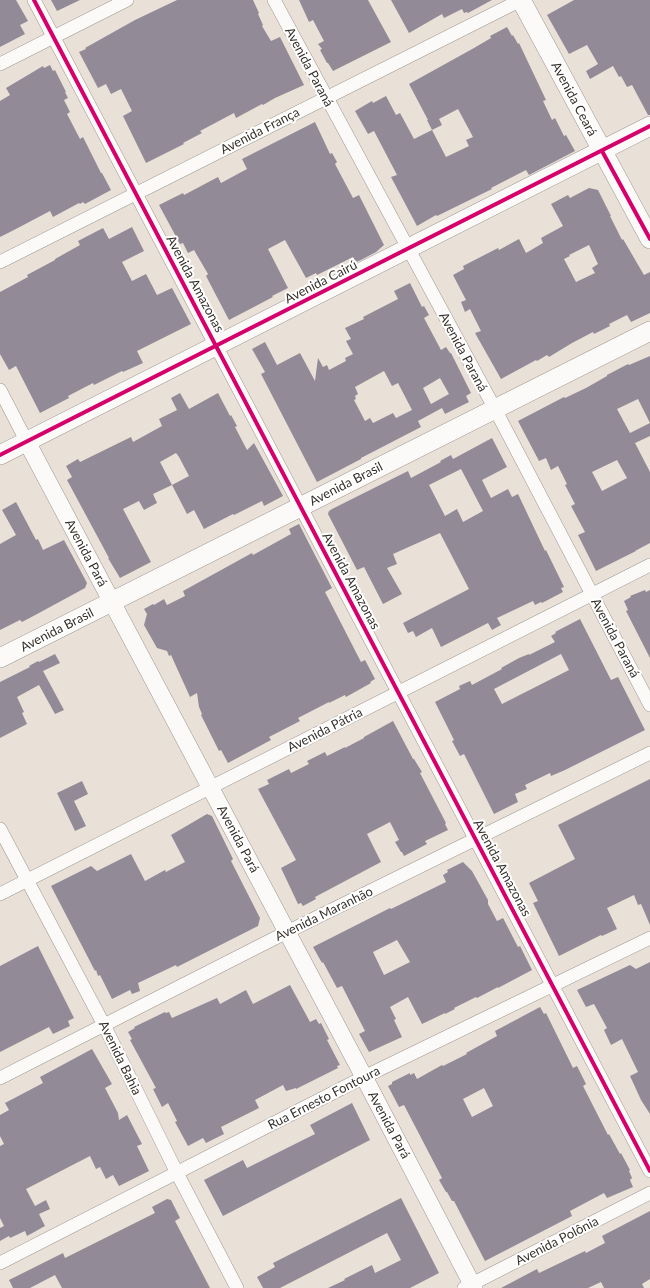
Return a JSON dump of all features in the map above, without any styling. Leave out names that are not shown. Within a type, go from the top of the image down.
[{"type":"main road","name":"Avenida Ceará","points":[[521,0],[650,239]]},
{"type":"main road","name":"Avenida Cairú","points":[[0,455],[650,126]]},
{"type":"main road","name":"Avenida Brasil","points":[[0,658],[650,331]]},
{"type":"street","name":"Avenida Amazonas","points":[[34,0],[650,1171]]},
{"type":"street","points":[[0,64],[127,0]]},
{"type":"street","name":"Avenida Paraná","points":[[274,0],[495,409],[650,705]]},
{"type":"street","name":"Avenida França","points":[[0,262],[521,0]]},
{"type":"street","name":"Avenida Pará","points":[[0,390],[364,1077],[470,1287]]},
{"type":"street","name":"Avenida Pátria","points":[[0,894],[650,565]]},
{"type":"street","name":"Avenida Maranhão","points":[[0,1078],[288,932],[650,753]]},
{"type":"street","name":"Avenida Bahia","points":[[0,829],[104,1024],[177,1173],[237,1288]]},
{"type":"street","name":"Rua Ernesto Fontoura","points":[[0,1263],[364,1077],[650,938]]},
{"type":"street","name":"Avenida Polônia","points":[[470,1287],[650,1193]]},
{"type":"building","points":[[0,0],[16,0],[28,21],[20,25],[25,34],[0,47]]},
{"type":"building","points":[[51,0],[80,0],[57,11]]},
{"type":"building","points":[[177,0],[253,0],[259,13],[262,26],[271,41],[280,37],[304,85],[263,105],[262,104],[236,118],[234,113],[200,131],[202,133],[183,143],[184,144],[146,163],[123,116],[132,111],[121,89],[111,94],[106,84],[98,88],[79,52],[135,20]]},
{"type":"building","points":[[299,0],[368,0],[391,42],[333,71],[327,63],[320,50],[322,49],[318,44],[324,41],[313,20],[309,22]]},
{"type":"building","points":[[391,0],[492,0],[468,13],[464,13],[462,9],[444,18],[442,14],[409,33]]},
{"type":"building","points":[[574,0],[650,0],[650,115],[648,115],[632,85],[627,87],[613,66],[590,79],[586,71],[598,64],[587,45],[569,54],[547,15]]},
{"type":"building","points":[[507,27],[518,44],[519,43],[546,100],[543,101],[552,120],[555,118],[564,136],[566,135],[575,151],[529,175],[526,170],[491,188],[492,189],[437,216],[436,215],[417,226],[391,177],[397,175],[374,131],[368,134],[355,111],[372,101],[373,103],[386,96],[396,115],[400,113],[414,139],[432,130],[409,84],[474,48],[491,38],[490,36]],"holes":[[[458,109],[473,137],[466,140],[469,146],[446,157],[432,130],[442,125],[439,119]]]},
{"type":"building","points":[[50,65],[53,71],[55,70],[66,92],[68,98],[64,100],[70,112],[67,114],[80,139],[83,137],[111,190],[85,204],[83,202],[80,204],[79,203],[53,217],[50,211],[0,237],[0,101],[10,95],[6,88],[43,66],[44,68]]},
{"type":"building","points":[[315,122],[330,154],[332,153],[337,162],[335,164],[353,198],[359,195],[384,245],[376,252],[361,260],[356,262],[353,257],[317,275],[316,273],[306,278],[285,240],[268,249],[288,288],[229,320],[206,276],[208,274],[194,250],[188,253],[183,243],[180,244],[159,205],[183,193],[184,195],[218,177],[221,183],[247,169],[242,159]]},
{"type":"building","points":[[589,188],[598,190],[622,240],[623,239],[644,275],[650,272],[650,313],[631,322],[627,315],[609,324],[610,326],[594,334],[593,332],[549,357],[547,355],[537,361],[536,360],[501,379],[475,333],[481,331],[470,309],[465,312],[461,302],[466,300],[453,275],[464,269],[463,266],[498,248],[499,250],[519,239],[526,253],[543,243],[541,238],[563,226],[551,204],[568,195],[570,198]],"holes":[[[589,245],[598,264],[592,268],[595,273],[576,282],[564,259]]]},
{"type":"building","points":[[132,227],[144,251],[122,262],[132,281],[146,274],[157,295],[172,288],[191,324],[137,351],[143,363],[123,372],[122,371],[94,385],[93,383],[68,396],[69,398],[40,413],[16,366],[9,370],[0,354],[0,292],[28,277],[27,275],[80,245],[78,241],[103,228],[109,239]]},
{"type":"building","points":[[410,283],[422,307],[424,306],[429,315],[424,318],[441,350],[446,347],[451,353],[471,393],[466,396],[469,402],[445,414],[442,408],[418,421],[421,427],[317,482],[261,374],[265,372],[252,349],[265,342],[277,365],[300,353],[315,381],[318,358],[323,367],[327,365],[329,370],[346,361],[345,358],[353,354],[346,341],[351,339],[345,328],[364,319],[363,317],[398,299],[394,291]],"holes":[[[384,371],[392,386],[398,383],[412,410],[396,418],[393,413],[373,423],[370,418],[365,421],[354,400],[356,399],[355,396],[358,394],[355,387]],[[440,378],[449,394],[431,404],[423,388]]]},
{"type":"building","points":[[650,356],[650,423],[650,436],[635,443],[650,472],[650,543],[596,571],[578,535],[585,532],[571,506],[575,504],[565,485],[567,484],[558,466],[551,470],[546,458],[539,461],[518,421],[564,397],[565,398],[586,388],[628,364],[629,365]],"holes":[[[638,399],[650,423],[630,433],[617,409]],[[617,460],[627,478],[602,491],[592,472]]]},
{"type":"building","points":[[180,393],[189,409],[218,393],[237,426],[235,427],[247,450],[254,443],[283,496],[264,506],[262,501],[204,529],[194,510],[187,514],[172,485],[153,494],[157,503],[144,510],[139,501],[123,509],[151,562],[120,578],[67,480],[72,477],[66,466],[78,459],[80,462],[131,437],[133,442],[162,426],[159,419],[177,410],[171,398]],"holes":[[[176,453],[189,476],[172,485],[160,462]]]},
{"type":"building","points":[[492,438],[507,467],[482,480],[491,498],[508,489],[512,497],[518,494],[564,587],[561,588],[563,592],[542,603],[541,602],[535,605],[533,601],[497,618],[501,625],[492,630],[488,623],[441,647],[432,628],[416,637],[413,631],[408,633],[403,623],[469,589],[440,533],[393,554],[397,564],[387,568],[402,594],[383,604],[364,567],[357,570],[328,514],[332,509],[408,471],[411,478],[451,455],[453,459]],"holes":[[[461,469],[483,511],[463,522],[457,509],[445,516],[429,485]]]},
{"type":"building","points":[[16,502],[43,550],[64,540],[87,583],[85,588],[39,613],[22,622],[20,620],[0,630],[0,544],[16,535],[2,510]]},
{"type":"building","points":[[299,524],[332,588],[325,592],[361,662],[365,660],[375,679],[370,682],[371,683],[346,697],[345,695],[329,702],[298,718],[300,721],[269,737],[271,740],[228,763],[221,750],[219,751],[201,715],[197,693],[190,697],[171,655],[169,656],[167,651],[157,648],[144,625],[147,614],[144,609],[164,599],[167,605],[185,596],[183,591],[252,553],[253,555],[291,534],[289,529]]},
{"type":"building","points":[[645,590],[646,592],[650,590],[650,658],[626,611],[628,610],[624,601],[631,597],[630,596]]},
{"type":"building","points":[[580,619],[611,680],[618,677],[645,730],[565,770],[551,776],[550,773],[525,785],[527,789],[515,794],[518,802],[494,814],[464,754],[460,756],[452,741],[454,740],[435,702],[460,689],[459,686],[470,681],[472,685],[519,658],[529,655],[555,642],[551,636],[556,633],[555,632]],"holes":[[[561,654],[569,670],[502,704],[494,689]]]},
{"type":"building","points":[[55,654],[60,663],[43,671],[64,710],[55,714],[39,685],[17,697],[24,712],[22,713],[27,724],[0,738],[0,682],[30,667],[29,666],[38,661],[39,662]]},
{"type":"building","points":[[393,721],[413,759],[422,772],[420,773],[446,823],[445,824],[448,830],[425,841],[427,844],[404,856],[395,842],[399,840],[390,822],[367,834],[381,862],[315,897],[316,899],[303,906],[301,903],[298,904],[281,868],[296,860],[258,789],[269,784],[267,780],[289,769],[291,773],[309,764],[307,761],[325,752],[327,756],[345,748]]},
{"type":"building","points":[[650,779],[650,925],[641,904],[638,905],[634,895],[607,908],[617,929],[602,936],[601,935],[559,956],[533,903],[538,901],[529,883],[575,859],[558,825]]},
{"type":"building","points":[[82,781],[88,794],[74,801],[86,826],[75,831],[57,793]]},
{"type":"building","points":[[207,814],[212,816],[233,859],[231,861],[260,918],[258,926],[177,967],[176,965],[138,983],[140,991],[132,994],[130,990],[112,999],[100,975],[98,976],[96,970],[95,971],[51,886],[91,866],[97,871],[131,854],[145,881],[165,870],[166,872],[185,862],[171,835]]},
{"type":"building","points":[[463,862],[472,871],[488,900],[488,904],[497,921],[503,918],[518,947],[520,946],[532,970],[422,1024],[408,997],[390,1007],[402,1037],[369,1052],[359,1034],[365,1031],[342,986],[337,988],[313,947],[390,908],[391,909],[446,882],[443,875],[448,872],[447,870]],"holes":[[[397,940],[410,962],[384,975],[373,952]]]},
{"type":"building","points":[[38,946],[74,1018],[68,1021],[70,1026],[53,1034],[49,1027],[0,1052],[0,966]]},
{"type":"building","points":[[650,962],[650,1114],[641,1100],[630,1076],[638,1072],[622,1039],[611,1045],[604,1030],[607,1028],[594,1004],[586,1007],[577,990],[630,965],[636,969]]},
{"type":"building","points":[[290,985],[310,1022],[316,1019],[319,1024],[321,1023],[329,1039],[327,1040],[340,1065],[337,1066],[338,1068],[296,1089],[286,1091],[283,1085],[255,1100],[259,1108],[221,1127],[224,1134],[206,1143],[203,1138],[188,1146],[175,1122],[177,1121],[168,1103],[162,1107],[153,1089],[156,1088],[130,1040],[132,1039],[128,1032],[135,1028],[134,1027],[165,1012],[169,1012],[172,1018],[217,998],[220,1004],[246,990],[253,1004]]},
{"type":"building","points":[[540,1007],[544,1014],[546,1013],[573,1068],[577,1066],[586,1084],[583,1086],[608,1135],[609,1134],[620,1154],[621,1153],[630,1170],[629,1171],[632,1178],[630,1180],[633,1187],[607,1198],[604,1193],[570,1211],[572,1216],[485,1261],[454,1201],[452,1201],[439,1180],[442,1178],[404,1105],[399,1107],[388,1086],[392,1084],[392,1082],[410,1073],[410,1075],[414,1073],[417,1079],[442,1065],[443,1066],[467,1054],[466,1053],[497,1036],[495,1031]],"holes":[[[484,1088],[493,1106],[472,1117],[463,1099]]]},
{"type":"building","points":[[92,1049],[112,1084],[105,1088],[118,1113],[119,1120],[127,1115],[142,1144],[137,1146],[149,1171],[119,1186],[113,1175],[106,1179],[100,1167],[96,1169],[90,1156],[26,1189],[35,1206],[46,1200],[50,1209],[39,1214],[45,1226],[27,1236],[25,1231],[10,1238],[9,1236],[0,1241],[0,1228],[4,1226],[0,1218],[0,1146],[4,1144],[0,1136],[0,1115],[9,1110],[5,1103],[43,1083],[40,1077]]},
{"type":"building","points":[[352,1103],[370,1140],[223,1216],[204,1180],[243,1160],[247,1168],[315,1134],[310,1125]]},
{"type":"building","points":[[401,1198],[439,1273],[410,1288],[328,1288],[372,1265],[375,1273],[401,1260],[387,1233],[280,1288],[263,1288],[257,1277],[275,1267],[273,1263]]},
{"type":"building","points":[[167,1199],[171,1200],[180,1218],[175,1221],[210,1288],[62,1288],[55,1275],[30,1288],[13,1288],[9,1280],[63,1253],[65,1258],[155,1213],[152,1207]]},
{"type":"building","points":[[650,1211],[650,1279],[642,1284],[644,1288],[604,1288],[601,1282],[588,1288],[501,1288],[537,1269],[539,1273],[585,1251],[586,1253],[605,1243],[602,1236]]},
{"type":"cycle path","points":[[34,0],[650,1171]]},
{"type":"cycle path","points":[[0,455],[650,126]]},
{"type":"cycle path","points":[[602,151],[650,239]]}]
